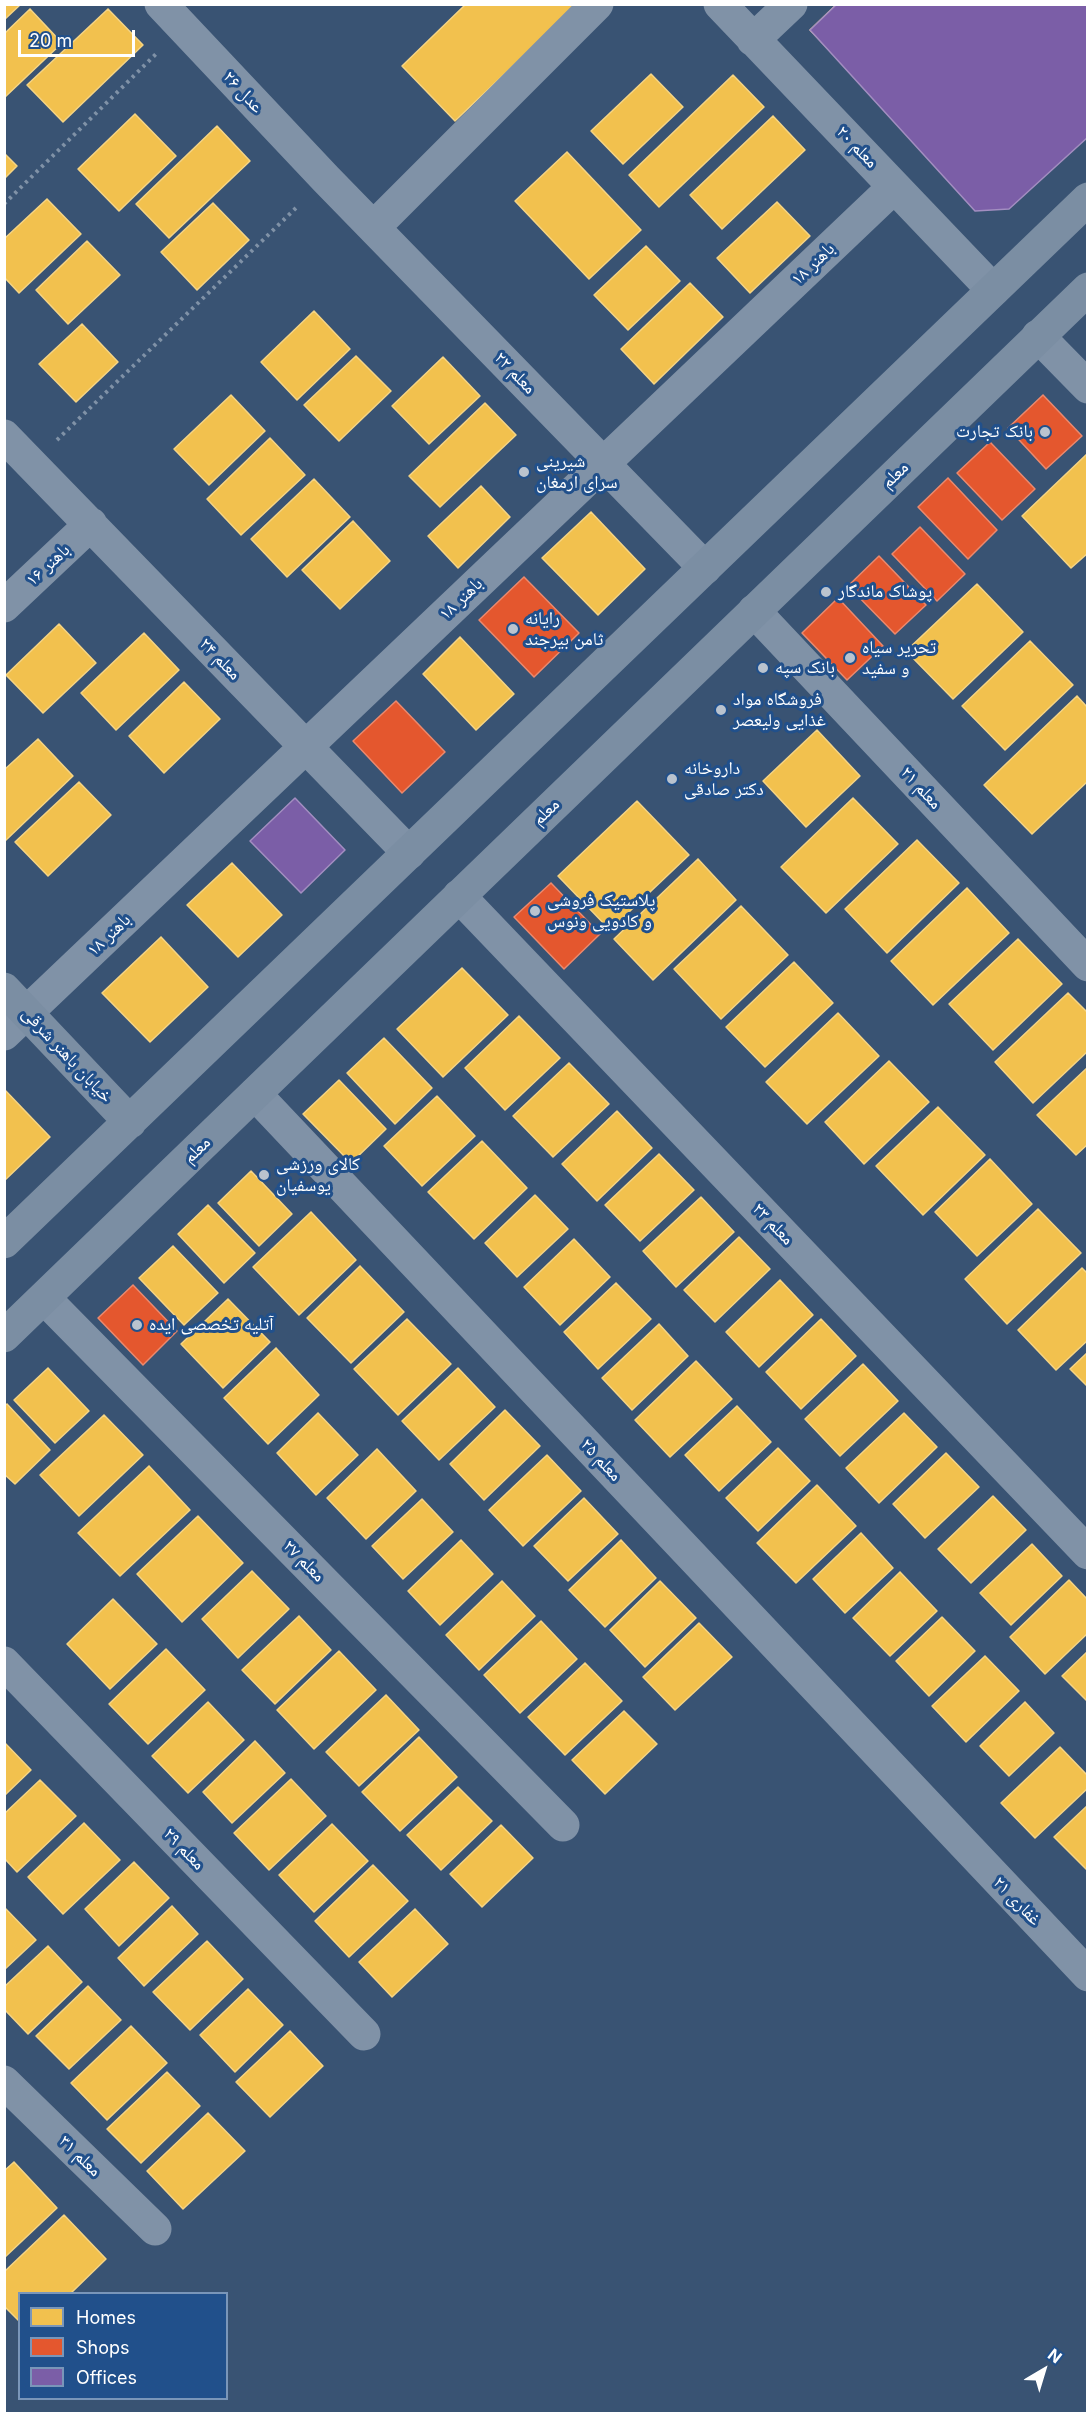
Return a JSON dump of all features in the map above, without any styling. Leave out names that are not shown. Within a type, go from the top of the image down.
[{"type":"main road","points":[[4,1242],[1088,199]]},
{"type":"main road","name":"معلم","points":[[4,1336],[1088,289]]},
{"type":"main road","name":"خیابان باهنر شرقی","points":[[4,988],[16,1023],[130,1122]]},
{"type":"street","name":"عدل ۲۶","points":[[161,4],[326,179]]},
{"type":"street","points":[[374,227],[597,4]]},
{"type":"street","name":"معلم ۲۰","points":[[720,4],[993,290]]},
{"type":"street","points":[[753,39],[791,4]]},
{"type":"street","name":"معلم ۲۲","points":[[326,179],[705,568]]},
{"type":"street","name":"باهنر ۱۸","points":[[16,1023],[894,187]]},
{"type":"street","points":[[1038,336],[1088,387]]},
{"type":"street","name":"معلم ۲۴","points":[[4,436],[408,853]]},
{"type":"street","name":"باهنر ۱۶","points":[[4,606],[91,524]]},
{"type":"street","name":"معلم ۲۱","points":[[754,611],[1088,965]]},
{"type":"street","name":"معلم ۲۳","points":[[459,896],[1088,1553]]},
{"type":"street","name":"معلم ۲۵","points":[[255,1094],[946,1827]]},
{"type":"street","name":"معلم ۲۷","points":[[44,1298],[563,1825]]},
{"type":"street","name":"معلم ۲۹","points":[[4,1663],[363,2034]]},
{"type":"street","name":"غفاری ۲۱","points":[[946,1827],[1088,1975]]},
{"type":"street","name":"معلم ۳۱","points":[[4,2082],[155,2229]]},
{"type":"path","points":[[4,204],[183,28]]},
{"type":"path","points":[[32,465],[326,179]]},
{"type":"building: Homes","points":[[4,4],[21,4],[4,20]]},
{"type":"building: Homes","points":[[466,4],[573,4],[575,7],[455,121],[402,66]]},
{"type":"building: Homes","points":[[837,4],[883,4],[831,52],[810,30]]},
{"type":"building: Homes","points":[[30,9],[62,43],[4,98],[4,34]]},
{"type":"building: Homes","points":[[108,9],[143,45],[63,122],[27,85]]},
{"type":"building: Homes","points":[[651,74],[683,107],[623,164],[591,131]]},
{"type":"building: Homes","points":[[733,75],[764,107],[659,207],[629,175]]},
{"type":"building: Homes","points":[[135,114],[176,156],[119,211],[78,169]]},
{"type":"building: Homes","points":[[773,116],[805,150],[722,229],[690,195]]},
{"type":"building: Homes","points":[[217,126],[250,161],[169,238],[136,204]]},
{"type":"building: Homes","points":[[567,152],[641,230],[589,279],[515,201]]},
{"type":"building: Homes","points":[[4,153],[17,166],[4,179]]},
{"type":"building: Homes","points":[[47,199],[81,234],[19,293],[4,277],[4,239]]},
{"type":"building: Homes","points":[[777,202],[810,236],[750,293],[717,258]]},
{"type":"building: Homes","points":[[213,203],[249,240],[197,290],[161,252]]},
{"type":"building: Homes","points":[[87,241],[120,275],[68,324],[36,290]]},
{"type":"building: Homes","points":[[646,246],[680,281],[628,330],[594,295]]},
{"type":"building: Homes","points":[[690,283],[723,317],[654,384],[621,349]]},
{"type":"building: Homes","points":[[314,311],[350,349],[297,400],[261,362]]},
{"type":"building: Homes","points":[[82,324],[118,362],[76,402],[39,364]]},
{"type":"building: Homes","points":[[356,356],[391,391],[339,441],[304,405]]},
{"type":"building: Homes","points":[[443,357],[480,396],[429,444],[392,406]]},
{"type":"building: Homes","points":[[231,395],[265,431],[209,485],[174,449]]},
{"type":"building: Homes","points":[[485,403],[516,435],[440,507],[409,476]]},
{"type":"building: Homes","points":[[270,438],[305,475],[241,535],[207,499]]},
{"type":"building: Homes","points":[[1088,453],[1088,553],[1071,568],[1022,516]]},
{"type":"building: Homes","points":[[314,479],[350,517],[287,577],[251,539]]},
{"type":"building: Homes","points":[[481,486],[510,517],[458,568],[428,536]]},
{"type":"building: Homes","points":[[591,512],[645,569],[598,615],[542,558]]},
{"type":"building: Homes","points":[[353,521],[390,561],[340,609],[302,570]]},
{"type":"building: Homes","points":[[977,584],[1023,632],[953,699],[906,651]]},
{"type":"building: Homes","points":[[59,624],[96,663],[43,713],[6,675]]},
{"type":"building: Homes","points":[[144,633],[179,670],[116,730],[81,693]]},
{"type":"building: Homes","points":[[460,637],[514,694],[476,730],[423,674]]},
{"type":"building: Homes","points":[[1030,641],[1073,685],[1005,750],[962,706]]},
{"type":"building: Homes","points":[[184,682],[220,719],[164,773],[129,736]]},
{"type":"building: Homes","points":[[1077,696],[1088,708],[1088,781],[1032,834],[984,785]]},
{"type":"building: Homes","points":[[817,730],[860,776],[806,827],[763,781]]},
{"type":"building: Homes","points":[[38,739],[73,776],[5,841],[4,770]]},
{"type":"building: Homes","points":[[79,782],[111,815],[48,876],[15,842]]},
{"type":"building: Homes","points":[[853,798],[898,844],[826,913],[781,867]]},
{"type":"building: Homes","points":[[637,801],[689,855],[610,930],[558,876]]},
{"type":"building: Homes","points":[[917,840],[959,883],[887,953],[845,909]]},
{"type":"building: Homes","points":[[698,859],[736,900],[653,980],[614,939]]},
{"type":"building: Homes","points":[[232,863],[282,915],[238,957],[187,905]]},
{"type":"building: Homes","points":[[967,888],[1009,933],[933,1005],[891,961]]},
{"type":"building: Homes","points":[[741,906],[788,955],[721,1019],[674,969]]},
{"type":"building: Homes","points":[[161,937],[208,987],[150,1042],[102,993]]},
{"type":"building: Homes","points":[[1018,939],[1062,984],[993,1050],[949,1004]]},
{"type":"building: Homes","points":[[794,962],[833,1003],[765,1067],[726,1027]]},
{"type":"building: Homes","points":[[462,968],[508,1015],[443,1077],[397,1029]]},
{"type":"building: Homes","points":[[1068,993],[1088,1013],[1088,1051],[1033,1103],[995,1062]]},
{"type":"building: Homes","points":[[838,1013],[879,1056],[807,1124],[766,1082]]},
{"type":"building: Homes","points":[[519,1016],[560,1058],[505,1110],[465,1068]]},
{"type":"building: Homes","points":[[384,1038],[432,1088],[395,1124],[347,1073]]},
{"type":"building: Homes","points":[[889,1061],[929,1102],[864,1164],[825,1122]]},
{"type":"building: Homes","points":[[569,1063],[609,1104],[553,1157],[513,1116]]},
{"type":"building: Homes","points":[[1088,1067],[1088,1144],[1076,1155],[1037,1115]]},
{"type":"building: Homes","points":[[339,1080],[386,1129],[351,1163],[303,1114]]},
{"type":"building: Homes","points":[[4,1089],[50,1137],[4,1181]]},
{"type":"building: Homes","points":[[437,1096],[475,1136],[422,1186],[384,1146]]},
{"type":"building: Homes","points":[[938,1107],[985,1155],[923,1215],[876,1166]]},
{"type":"building: Homes","points":[[617,1111],[652,1148],[597,1201],[562,1164]]},
{"type":"building: Homes","points":[[482,1141],[527,1188],[474,1239],[428,1192]]},
{"type":"building: Homes","points":[[659,1154],[694,1190],[640,1241],[605,1205]]},
{"type":"building: Homes","points":[[990,1159],[1032,1204],[977,1256],[935,1212]]},
{"type":"building: Homes","points":[[251,1171],[292,1214],[259,1246],[218,1203]]},
{"type":"building: Homes","points":[[535,1195],[568,1229],[517,1277],[485,1243]]},
{"type":"building: Homes","points":[[701,1197],[734,1232],[676,1287],[643,1251]]},
{"type":"building: Homes","points":[[208,1205],[255,1253],[224,1283],[178,1234]]},
{"type":"building: Homes","points":[[1038,1209],[1081,1253],[1007,1324],[965,1279]]},
{"type":"building: Homes","points":[[311,1212],[356,1260],[299,1315],[253,1267]]},
{"type":"building: Homes","points":[[739,1237],[770,1269],[715,1322],[684,1290]]},
{"type":"building: Homes","points":[[574,1239],[610,1277],[560,1325],[524,1287]]},
{"type":"building: Homes","points":[[173,1246],[218,1293],[184,1325],[139,1278]]},
{"type":"building: Homes","points":[[360,1266],[404,1312],[351,1363],[307,1318]]},
{"type":"building: Homes","points":[[1082,1268],[1088,1274],[1088,1340],[1056,1370],[1018,1330]]},
{"type":"building: Homes","points":[[780,1280],[813,1315],[759,1367],[726,1332]]},
{"type":"building: Homes","points":[[616,1283],[651,1319],[598,1369],[564,1332]]},
{"type":"building: Homes","points":[[228,1299],[270,1342],[223,1388],[181,1344]]},
{"type":"building: Homes","points":[[407,1319],[451,1364],[398,1415],[354,1369]]},
{"type":"building: Homes","points":[[821,1319],[856,1356],[801,1409],[766,1372]]},
{"type":"building: Homes","points":[[659,1324],[688,1356],[632,1410],[602,1378]]},
{"type":"building: Homes","points":[[276,1348],[319,1395],[268,1444],[224,1398]]},
{"type":"building: Homes","points":[[1088,1352],[1088,1387],[1070,1369]]},
{"type":"building: Homes","points":[[696,1361],[732,1399],[670,1457],[635,1420]]},
{"type":"building: Homes","points":[[863,1364],[898,1401],[840,1456],[805,1419]]},
{"type":"building: Homes","points":[[48,1368],[89,1411],[55,1443],[14,1400]]},
{"type":"building: Homes","points":[[458,1368],[495,1407],[439,1460],[402,1421]]},
{"type":"building: Homes","points":[[7,1404],[50,1450],[15,1484],[4,1474],[4,1406]]},
{"type":"building: Homes","points":[[737,1406],[771,1442],[719,1491],[685,1455]]},
{"type":"building: Homes","points":[[505,1410],[540,1446],[484,1500],[450,1464]]},
{"type":"building: Homes","points":[[318,1413],[358,1455],[316,1495],[277,1453]]},
{"type":"building: Homes","points":[[904,1413],[937,1447],[879,1503],[846,1468]]},
{"type":"building: Homes","points":[[104,1415],[143,1455],[79,1516],[40,1475]]},
{"type":"building: Homes","points":[[778,1448],[810,1481],[758,1531],[726,1498]]},
{"type":"building: Homes","points":[[377,1449],[416,1491],[366,1539],[327,1498]]},
{"type":"building: Homes","points":[[946,1453],[979,1487],[925,1538],[893,1504]]},
{"type":"building: Homes","points":[[547,1455],[581,1491],[523,1546],[489,1510]]},
{"type":"building: Homes","points":[[149,1466],[190,1510],[120,1576],[78,1533]]},
{"type":"building: Homes","points":[[817,1485],[856,1526],[796,1583],[757,1543]]},
{"type":"building: Homes","points":[[993,1496],[1026,1530],[971,1583],[938,1549]]},
{"type":"building: Homes","points":[[584,1498],[618,1534],[568,1581],[534,1546]]},
{"type":"building: Homes","points":[[422,1499],[453,1532],[403,1579],[372,1546]]},
{"type":"building: Homes","points":[[198,1516],[243,1563],[182,1622],[137,1574]]},
{"type":"building: Homes","points":[[861,1533],[893,1568],[845,1613],[813,1579]]},
{"type":"building: Homes","points":[[461,1540],[493,1574],[440,1625],[408,1591]]},
{"type":"building: Homes","points":[[621,1540],[656,1578],[605,1627],[569,1590]]},
{"type":"building: Homes","points":[[1032,1544],[1062,1576],[1011,1625],[980,1593]]},
{"type":"building: Homes","points":[[252,1571],[289,1609],[238,1658],[202,1619]]},
{"type":"building: Homes","points":[[900,1572],[937,1611],[890,1656],[853,1618]]},
{"type":"building: Homes","points":[[1069,1580],[1088,1600],[1088,1633],[1045,1674],[1010,1637]]},
{"type":"building: Homes","points":[[502,1581],[535,1616],[479,1670],[446,1635]]},
{"type":"building: Homes","points":[[660,1581],[696,1618],[645,1667],[610,1630]]},
{"type":"building: Homes","points":[[113,1599],[157,1644],[110,1689],[67,1644]]},
{"type":"building: Homes","points":[[299,1616],[331,1650],[275,1704],[242,1670]]},
{"type":"building: Homes","points":[[942,1617],[975,1651],[929,1696],[896,1661]]},
{"type":"building: Homes","points":[[541,1621],[577,1659],[520,1713],[484,1675]]},
{"type":"building: Homes","points":[[699,1623],[732,1657],[675,1710],[643,1677]]},
{"type":"building: Homes","points":[[166,1649],[205,1690],[148,1744],[109,1704]]},
{"type":"building: Homes","points":[[339,1651],[376,1690],[314,1749],[277,1710]]},
{"type":"building: Homes","points":[[1088,1651],[1088,1702],[1062,1676]]},
{"type":"building: Homes","points":[[985,1656],[1019,1691],[966,1742],[932,1706]]},
{"type":"building: Homes","points":[[585,1663],[622,1701],[565,1755],[528,1717]]},
{"type":"building: Homes","points":[[386,1695],[419,1730],[359,1786],[326,1752]]},
{"type":"building: Homes","points":[[208,1702],[244,1740],[188,1793],[152,1756]]},
{"type":"building: Homes","points":[[1025,1702],[1054,1733],[1009,1776],[980,1746]]},
{"type":"building: Homes","points":[[624,1711],[657,1744],[605,1794],[572,1760]]},
{"type":"building: Homes","points":[[419,1737],[457,1777],[400,1831],[362,1792]]},
{"type":"building: Homes","points":[[255,1741],[285,1773],[232,1823],[203,1792]]},
{"type":"building: Homes","points":[[4,1742],[31,1770],[4,1796]]},
{"type":"building: Homes","points":[[1060,1747],[1088,1776],[1088,1788],[1035,1838],[1001,1803]]},
{"type":"building: Homes","points":[[291,1779],[326,1816],[269,1870],[234,1833]]},
{"type":"building: Homes","points":[[40,1780],[76,1816],[17,1872],[4,1858],[4,1814]]},
{"type":"building: Homes","points":[[458,1787],[492,1821],[441,1870],[407,1835]]},
{"type":"building: Homes","points":[[1088,1805],[1088,1870],[1087,1870],[1054,1837]]},
{"type":"building: Homes","points":[[84,1823],[120,1860],[63,1914],[28,1877]]},
{"type":"building: Homes","points":[[332,1824],[368,1861],[314,1912],[279,1875]]},
{"type":"building: Homes","points":[[501,1825],[533,1858],[482,1907],[450,1874]]},
{"type":"building: Homes","points":[[134,1862],[169,1898],[119,1946],[85,1909]]},
{"type":"building: Homes","points":[[373,1865],[408,1901],[349,1957],[315,1921]]},
{"type":"building: Homes","points":[[172,1906],[198,1934],[144,1986],[118,1958]]},
{"type":"building: Homes","points":[[4,1907],[36,1940],[4,1970]]},
{"type":"building: Homes","points":[[415,1909],[448,1944],[392,1997],[359,1962]]},
{"type":"building: Homes","points":[[207,1941],[243,1979],[190,2030],[153,1992]]},
{"type":"building: Homes","points":[[48,1946],[82,1982],[28,2034],[4,2009],[4,1987]]},
{"type":"building: Homes","points":[[88,1986],[121,2020],[69,2069],[36,2036]]},
{"type":"building: Homes","points":[[248,1989],[283,2025],[235,2072],[200,2035]]},
{"type":"building: Homes","points":[[131,2026],[167,2063],[107,2120],[71,2083]]},
{"type":"building: Homes","points":[[290,2031],[323,2066],[270,2117],[236,2082]]},
{"type":"building: Homes","points":[[167,2072],[200,2106],[141,2163],[107,2129]]},
{"type":"building: Homes","points":[[208,2113],[245,2151],[183,2209],[147,2171]]},
{"type":"building: Homes","points":[[14,2162],[57,2208],[4,2258],[4,2171]]},
{"type":"building: Homes","points":[[64,2215],[106,2259],[72,2292],[18,2292],[18,2320],[4,2306],[4,2272]]},
{"type":"building: Shops","name":"بانک تجارت","points":[[1043,395],[1082,436],[1046,469],[1008,428]]},
{"type":"building: Shops","points":[[990,442],[1035,489],[1002,520],[957,473]]},
{"type":"building: Shops","points":[[948,478],[997,530],[968,559],[918,507]]},
{"type":"building: Shops","points":[[920,527],[965,574],[937,601],[892,554]]},
{"type":"building: Shops","points":[[879,556],[926,605],[895,634],[848,586]]},
{"type":"building: Shops","points":[[524,577],[579,633],[534,677],[479,620]]},
{"type":"building: Shops","points":[[838,598],[883,646],[847,680],[802,633]]},
{"type":"building: Shops","points":[[396,701],[445,752],[402,793],[353,741]]},
{"type":"building: Shops","points":[[551,883],[600,934],[564,969],[514,917]]},
{"type":"building: Shops","name":"آتلیه تخصصی ایده","points":[[133,1285],[177,1331],[143,1365],[98,1318]]},
{"type":"building: Offices","points":[[837,4],[1088,4],[1088,137],[1009,209],[975,211],[810,30]]},
{"type":"building: Offices","points":[[295,798],[345,850],[301,893],[250,841]]},
{"type":"place","name":"بانک تجارت","points":[[1045,432]]},
{"type":"place","name":"شیرینی سرای ارمغان","points":[[524,472]]},
{"type":"place","name":"پوشاک ماندگار","points":[[826,592]]},
{"type":"place","name":"رایانه ثامن بیرجند","points":[[513,629]]},
{"type":"place","name":"تحریر سیاه و سفید","points":[[850,658]]},
{"type":"place","name":"بانک سپه","points":[[763,668]]},
{"type":"place","name":"فروشگاه مواد غذایی ولیعصر","points":[[721,710]]},
{"type":"place","name":"داروخانه دکتر صادقی","points":[[672,779]]},
{"type":"place","name":"پلاستیک فروشی و کادویی ونوس","points":[[535,911]]},
{"type":"place","name":"کالای ورزشی یوسفیان","points":[[264,1175]]},
{"type":"place","name":"آتلیه تخصصی ایده","points":[[137,1325]]}]
